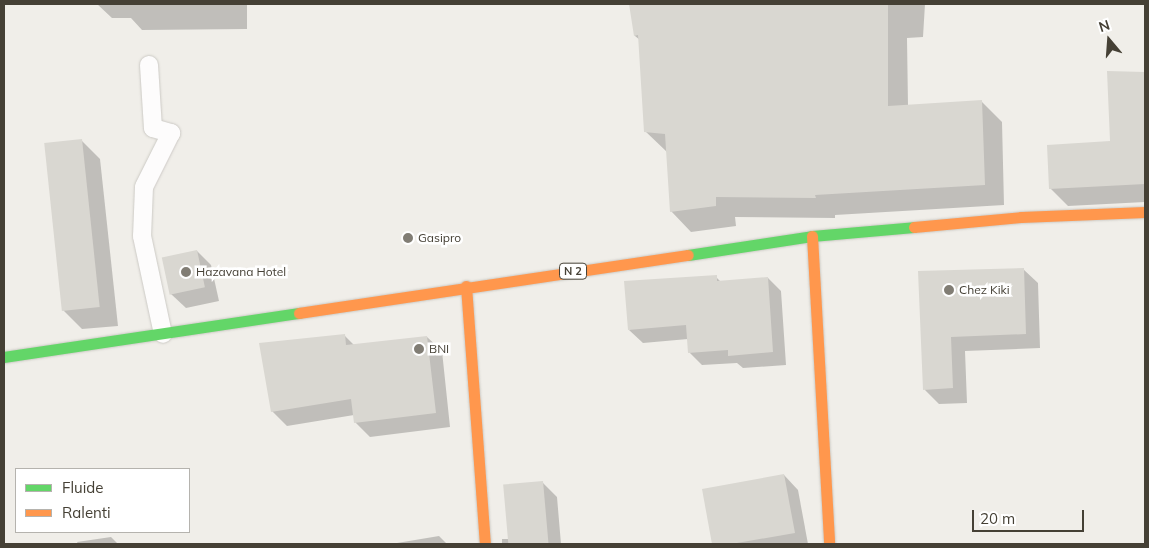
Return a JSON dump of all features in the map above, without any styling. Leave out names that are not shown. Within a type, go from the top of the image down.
[{"type":"main road","name":"N 2","points":[[4,357],[466,286],[812,236],[1021,217],[1145,212]]},
{"type":"main road","points":[[812,236],[829,544]]},
{"type":"main road","points":[[466,286],[485,544]]},
{"type":"lane","points":[[149,64],[153,128],[171,133],[144,187],[142,236],[163,334]]},
{"type":"building","points":[[629,4],[888,4],[888,106],[982,100],[985,185],[815,195],[816,198],[716,197],[716,206],[670,212],[665,134],[644,132],[638,35],[634,36]]},
{"type":"building","points":[[1107,71],[1145,72],[1145,184],[1049,189],[1047,145],[1110,141]]},
{"type":"building","points":[[82,139],[100,307],[62,311],[44,143]]},
{"type":"building","points":[[197,250],[205,287],[170,295],[162,257]]},
{"type":"building","points":[[1024,268],[1026,334],[951,337],[953,388],[923,390],[918,271]]},
{"type":"building","points":[[717,275],[717,281],[768,277],[773,352],[728,356],[728,350],[688,353],[686,325],[628,330],[624,281]]},
{"type":"building","points":[[345,334],[346,345],[427,336],[436,413],[354,423],[351,399],[271,412],[259,343]]},
{"type":"building","points":[[784,474],[795,533],[731,544],[712,544],[702,489]]},
{"type":"building","points":[[543,481],[548,544],[508,544],[503,484]]},
{"type":"traffic: fast","points":[[688,255],[812,236],[914,227]]},
{"type":"traffic: fast","points":[[4,357],[299,313]]},
{"type":"traffic: slow","points":[[914,227],[1021,217],[1145,212]]},
{"type":"traffic: slow","points":[[812,236],[829,544]]},
{"type":"traffic: slow","points":[[299,313],[688,255]]},
{"type":"traffic: slow","points":[[466,286],[485,544]]},
{"type":"place","name":"Gasipro","points":[[408,238]]},
{"type":"place","name":"Hazavana Hotel","points":[[186,272]]},
{"type":"place","name":"Chez Kiki","points":[[949,290]]},
{"type":"place","name":"BNI","points":[[419,349]]}]
